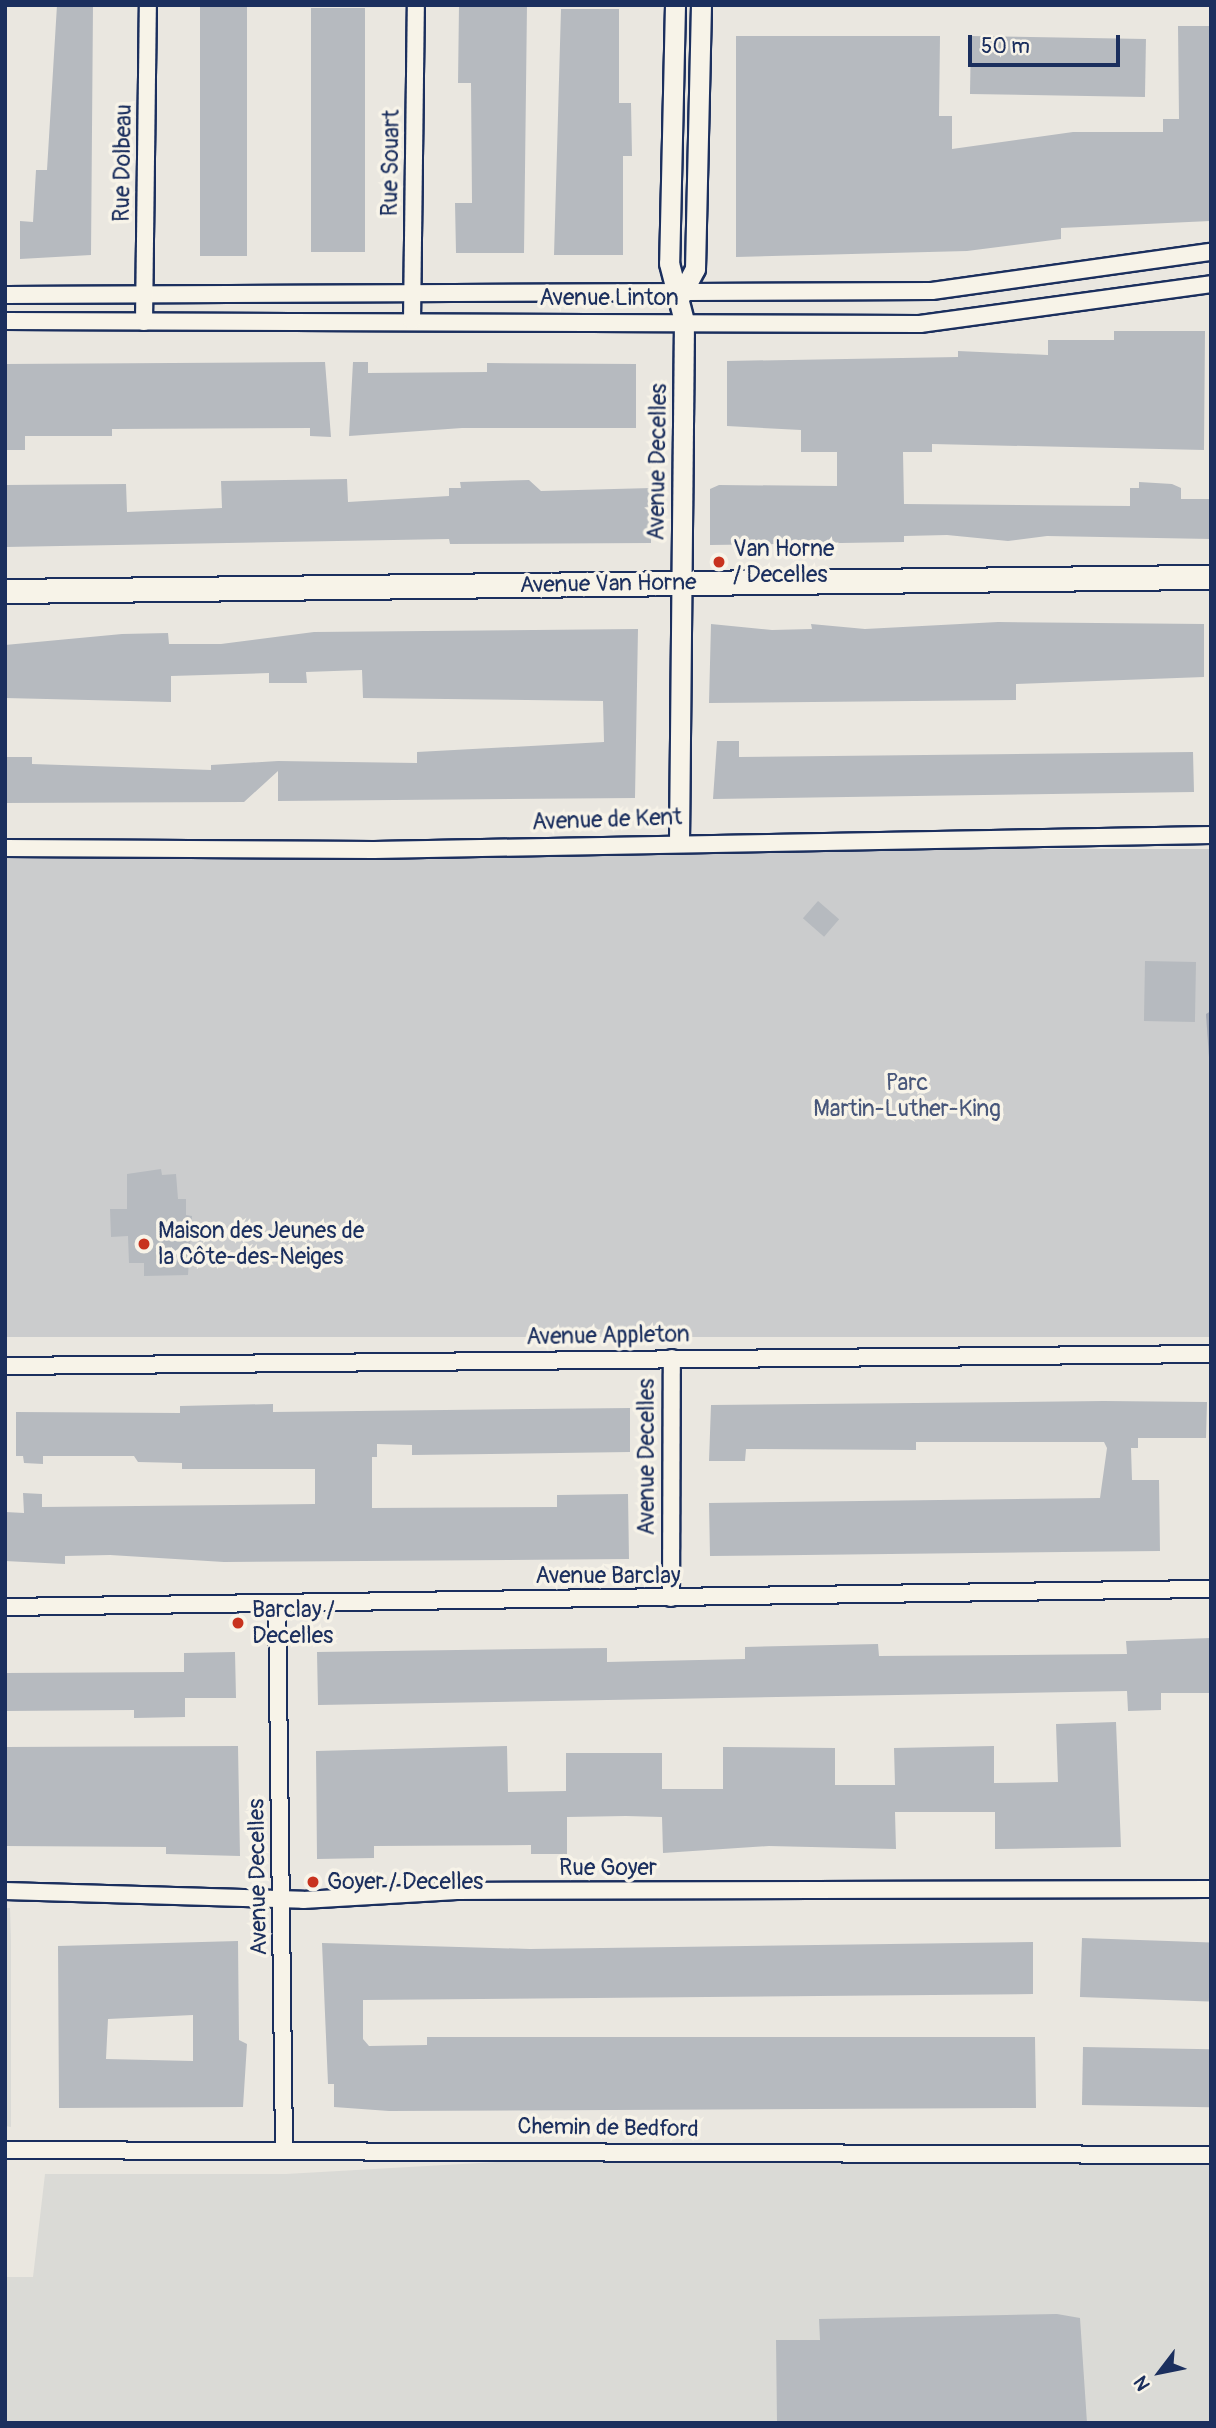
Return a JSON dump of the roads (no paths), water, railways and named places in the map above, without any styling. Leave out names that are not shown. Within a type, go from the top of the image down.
[{"type":"main road","name":"Avenue Van Horne","points":[[5,591],[1211,577]]},
{"type":"street","name":"Rue Dolbeau","points":[[144,322],[148,5]]},
{"type":"street","name":"Rue Souart","points":[[412,321],[416,5]]},
{"type":"street","name":"Avenue Decelles","points":[[675,5],[668,263],[681,295],[684,321],[679,841]]},
{"type":"street","points":[[681,295],[695,269],[702,5]]},
{"type":"street","name":"Avenue Linton","points":[[5,295],[144,292],[681,295],[932,291],[1211,252]]},
{"type":"street","name":"Avenue Linton","points":[[5,321],[684,321],[920,324],[1211,284]]},
{"type":"street","name":"Avenue de Kent","points":[[5,848],[374,850],[679,841],[1211,835]]},
{"type":"street","name":"Avenue Appleton","points":[[5,1366],[1211,1354]]},
{"type":"street","name":"Avenue Decelles","points":[[671,1598],[672,1358]]},
{"type":"street","name":"Avenue Barclay","points":[[5,1606],[1211,1589]]},
{"type":"street","name":"Avenue Decelles","points":[[277,1604],[285,1900],[284,2149]]},
{"type":"street","name":"Rue Goyer","points":[[5,1891],[285,1900],[471,1891],[1211,1889]]},
{"type":"street","name":"Chemin de Bedford","points":[[5,2150],[284,2149],[1211,2155]]},
{"type":"place","name":"Van Horne / Decelles","points":[[719,562]]},
{"type":"place","name":"Maison des Jeunes de la Côte-des-Neiges","points":[[144,1244]]},
{"type":"place","name":"Barclay / Decelles","points":[[238,1623]]},
{"type":"place","name":"Goyer / Decelles","points":[[313,1882]]},
{"type":"park label","name":"Parc Martin-Luther-King","points":[[907,1096]]}]
